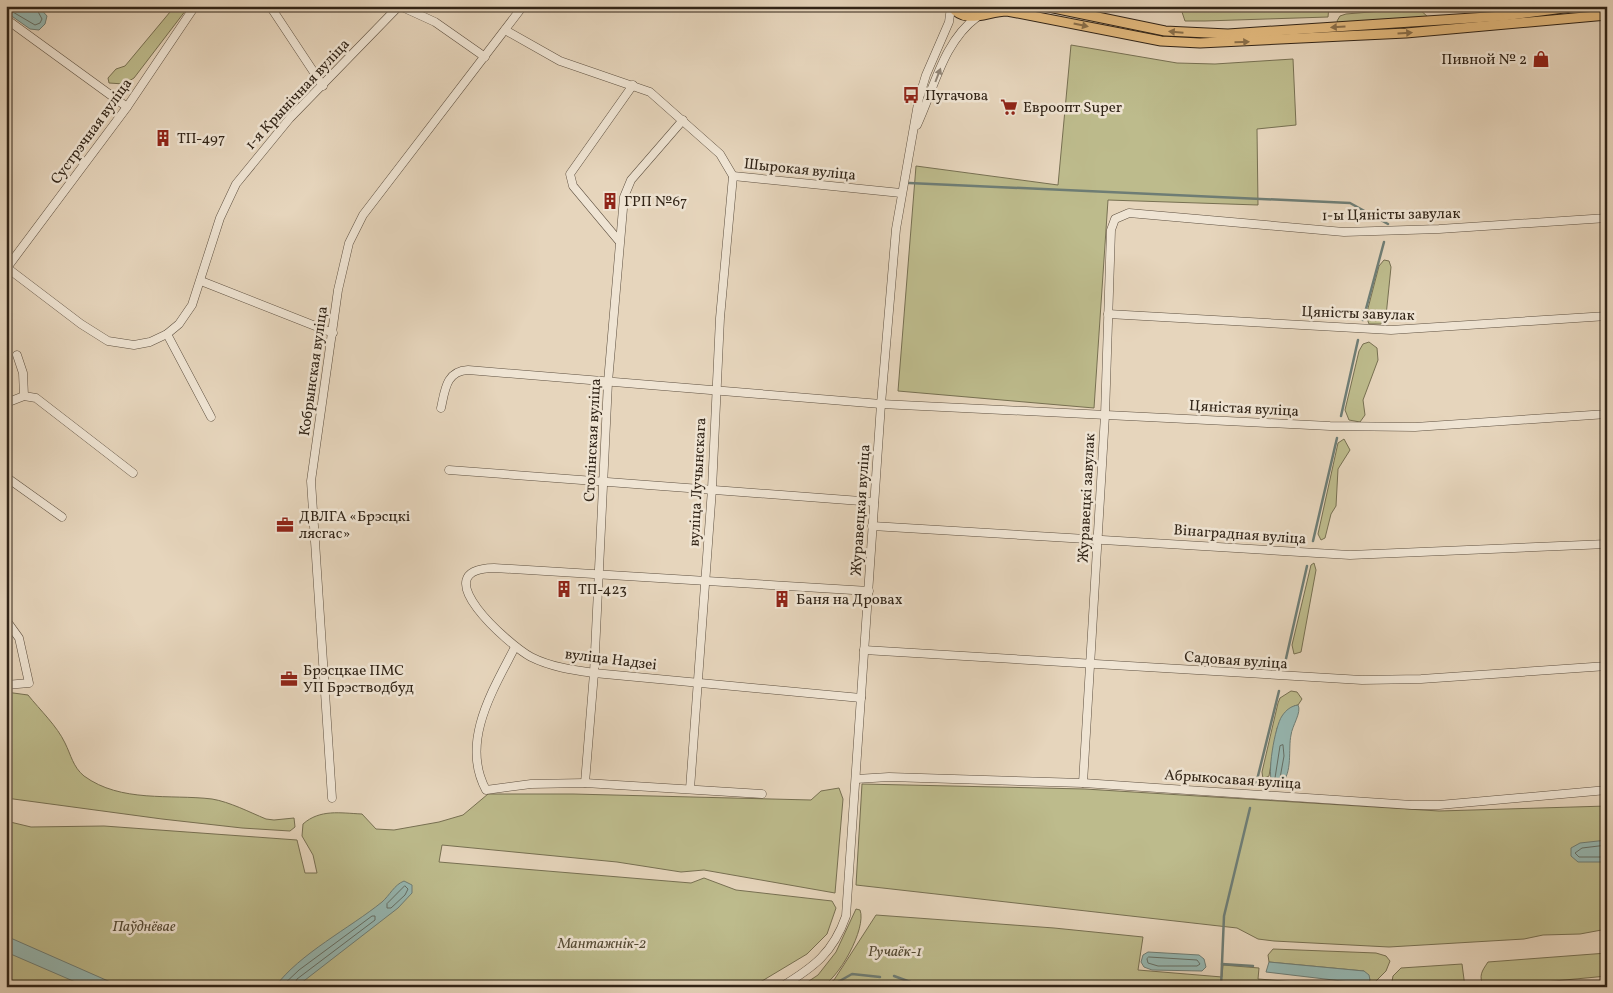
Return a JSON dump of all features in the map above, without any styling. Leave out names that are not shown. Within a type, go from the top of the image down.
[{"type":"main road","points":[[979,15],[988,6]]},
{"type":"main road","points":[[1044,6],[1165,31],[1228,34],[1503,16],[1579,6]]},
{"type":"main road","points":[[951,7],[962,16],[1002,11],[1032,14],[1161,41],[1200,43],[1406,33],[1607,15]]},
{"type":"street","name":"Сустрэчная вуліца","points":[[6,268],[127,107],[195,6]]},
{"type":"street","points":[[270,6],[323,86]]},
{"type":"street","points":[[399,6],[435,22],[485,57]]},
{"type":"street","name":"1-я Крынічная вуліца","points":[[6,268],[86,328],[108,341],[134,346],[150,342],[167,334],[189,312],[201,281],[220,218],[236,184],[279,129],[399,6]]},
{"type":"street","name":"Кобрынская вуліца","points":[[332,798],[311,481],[338,290],[349,243],[358,225],[523,6]]},
{"type":"street","name":"Журавецкая вуліца","points":[[785,985],[826,955],[837,939],[846,916],[881,404],[901,193],[926,74],[946,30],[951,7]]},
{"type":"street","name":"Журавецкая вуліца","points":[[912,136],[952,45],[960,31],[979,15]]},
{"type":"street","points":[[6,19],[127,107]]},
{"type":"street","name":"Шырокая вуліца","points":[[505,30],[560,61],[633,85],[656,96],[723,157],[733,176],[901,193]]},
{"type":"street","points":[[619,240],[572,186],[569,178],[633,85]]},
{"type":"street","name":"Столінская вуліца","points":[[585,783],[594,673],[608,382],[624,197],[628,185],[683,120]]},
{"type":"street","name":"вуліца Лучынскага","points":[[690,790],[706,582],[726,243],[733,176]]},
{"type":"street","name":"1-ы Цяністы завулак","points":[[1117,216],[1129,213],[1344,232],[1439,229],[1607,218]]},
{"type":"street","name":"Журавецкі завулак","points":[[1083,783],[1105,415],[1111,230],[1117,216]]},
{"type":"street","points":[[201,281],[333,334]]},
{"type":"street","name":"Цяністы завулак","points":[[1108,314],[1390,330],[1607,316]]},
{"type":"street","points":[[167,334],[211,417]]},
{"type":"street","points":[[17,354],[23,374],[24,396]]},
{"type":"street","name":"Цяністая вуліца","points":[[442,408],[450,378],[464,370],[881,404],[1387,428],[1607,414]]},
{"type":"street","points":[[6,403],[24,396],[40,400],[133,473]]},
{"type":"street","points":[[449,470],[874,502]]},
{"type":"street","points":[[6,477],[62,516]]},
{"type":"street","name":"Вінаградная вуліца","points":[[872,526],[1366,555],[1607,544]]},
{"type":"street","name":"вуліца Надзеі","points":[[861,698],[594,673],[552,666],[515,648],[492,628],[472,602],[466,586],[471,575],[487,568],[868,591]]},
{"type":"street","points":[[6,620],[19,638],[29,683],[6,685]]},
{"type":"street","points":[[515,648],[490,694],[481,721],[476,763],[478,774],[486,790],[531,784],[585,783],[762,794]]},
{"type":"street","name":"Садовая вуліца","points":[[864,650],[1362,680],[1421,679],[1607,666]]},
{"type":"street","name":"Абрыкосавая вуліца","points":[[856,779],[889,777],[1083,783],[1412,805],[1439,805],[1607,790]]},
{"type":"green space","points":[[175,6],[189,6],[134,78],[124,84],[109,83],[108,78],[116,69],[125,66]]},
{"type":"green space","points":[[1180,6],[1329,6],[1328,17],[1185,21]]},
{"type":"green space","points":[[1440,6],[1538,6],[1447,11]]},
{"type":"green space","points":[[1418,8],[1428,17],[1339,24],[1337,21],[1340,16],[1346,14]]},
{"type":"green space","points":[[1071,45],[1177,63],[1215,64],[1293,59],[1296,125],[1257,129],[1258,205],[1108,200],[1094,408],[898,391],[916,166],[1058,185]]},
{"type":"green space","points":[[1384,260],[1389,261],[1391,267],[1386,316],[1381,324],[1369,324],[1366,316],[1379,266]]},
{"type":"green space","points":[[1369,342],[1377,348],[1378,360],[1363,400],[1365,415],[1360,422],[1349,420],[1345,410],[1359,351],[1363,344]]},
{"type":"green space","points":[[1344,439],[1350,450],[1338,469],[1336,506],[1331,514],[1325,538],[1321,540],[1318,534],[1338,443]]},
{"type":"green space","points":[[1314,563],[1316,570],[1301,652],[1294,654],[1292,645],[1311,565]]},
{"type":"green space","points":[[1291,691],[1297,692],[1302,699],[1277,728],[1269,776],[1263,779],[1262,772],[1278,703],[1280,698]]},
{"type":"green space","points":[[6,692],[28,695],[58,730],[77,769],[98,785],[130,794],[146,796],[219,800],[266,819],[294,818],[295,827],[290,831],[242,828],[6,798]]},
{"type":"green space","points":[[862,784],[1085,789],[1439,811],[1607,806],[1607,929],[1580,934],[1543,935],[1524,939],[1389,947],[1274,941],[1258,939],[1237,928],[856,885]]},
{"type":"green space","points":[[839,788],[843,799],[835,893],[704,870],[681,872],[617,862],[442,845],[439,862],[691,883],[704,878],[736,890],[832,901],[836,908],[827,934],[807,954],[752,987],[6,987],[6,821],[31,827],[104,826],[297,840],[305,873],[317,873],[313,855],[302,836],[303,824],[323,814],[362,814],[376,829],[394,830],[439,822],[463,815],[488,794],[573,794],[811,800],[821,791]]},
{"type":"green space","points":[[856,909],[860,910],[859,929],[849,953],[835,975],[820,987],[800,987],[818,975],[836,952]]},
{"type":"green space","name":"Ручаёк-1","points":[[876,915],[1054,928],[1143,937],[1138,970],[1222,977],[1223,965],[1259,968],[1258,979],[1362,987],[823,987],[834,980]]},
{"type":"green space","points":[[1273,949],[1376,953],[1386,956],[1390,961],[1386,971],[1372,985],[1367,984],[1370,980],[1364,971],[1269,962],[1268,955]]},
{"type":"green space","points":[[1607,953],[1607,976],[1491,987],[1484,987],[1481,980],[1488,962]]},
{"type":"green space","points":[[1462,964],[1465,987],[1391,987],[1393,976],[1401,968]]},
{"type":"water","points":[[6,6],[38,6],[47,16],[45,24],[39,30],[30,29],[6,12]]},
{"type":"water","points":[[1298,705],[1299,711],[1290,741],[1287,774],[1281,784],[1273,785],[1270,772],[1272,751],[1279,721],[1285,712],[1291,707]]},
{"type":"water","points":[[1607,840],[1607,862],[1578,862],[1571,856],[1571,848],[1580,843]]},
{"type":"water","points":[[404,881],[412,885],[412,893],[398,908],[296,987],[275,987],[297,963],[369,912]]},
{"type":"water","points":[[6,936],[120,987],[87,987],[6,952]]},
{"type":"water","points":[[1148,952],[1199,955],[1204,959],[1206,967],[1202,971],[1152,970],[1144,967],[1141,962],[1143,955]]},
{"type":"water","points":[[1269,962],[1364,971],[1369,975],[1370,980],[1367,984],[1266,972]]},
{"type":"waterway","points":[[909,183],[1350,203],[1388,224]]},
{"type":"waterway","points":[[1363,320],[1384,242]]},
{"type":"waterway","points":[[1341,416],[1358,340]]},
{"type":"waterway","points":[[1313,541],[1337,438]]},
{"type":"waterway","points":[[1285,663],[1307,566]]},
{"type":"waterway","points":[[1256,784],[1279,691]]},
{"type":"waterway","points":[[1221,987],[1224,916],[1250,808]]},
{"type":"waterway","points":[[1222,964],[1253,966]]},
{"type":"waterway","points":[[829,987],[852,974],[880,977]]},
{"type":"waterway","points":[[894,976],[924,987]]},
{"type":"place","name":"Пивной № 2","points":[[1541,59]]},
{"type":"place","name":"Пугачова","points":[[911,95]]},
{"type":"place","name":"Евроопт Super","points":[[1009,107]]},
{"type":"place","name":"ТП-497","points":[[163,138]]},
{"type":"place","name":"ГРП №67","points":[[610,201]]},
{"type":"place","name":"ДВЛГА «Брэсцкі лясгас»","points":[[285,525]]},
{"type":"place","name":"ТП-423","points":[[564,589]]},
{"type":"place","name":"Баня на Дровах","points":[[782,599]]},
{"type":"place","name":"Брэсцкае ПМС УП Брэстводбуд","points":[[289,679]]},
{"type":"park label","name":"Паўднёвае","points":[[144,926]]},
{"type":"park label","name":"Мантажнік-2","points":[[602,943]]}]
